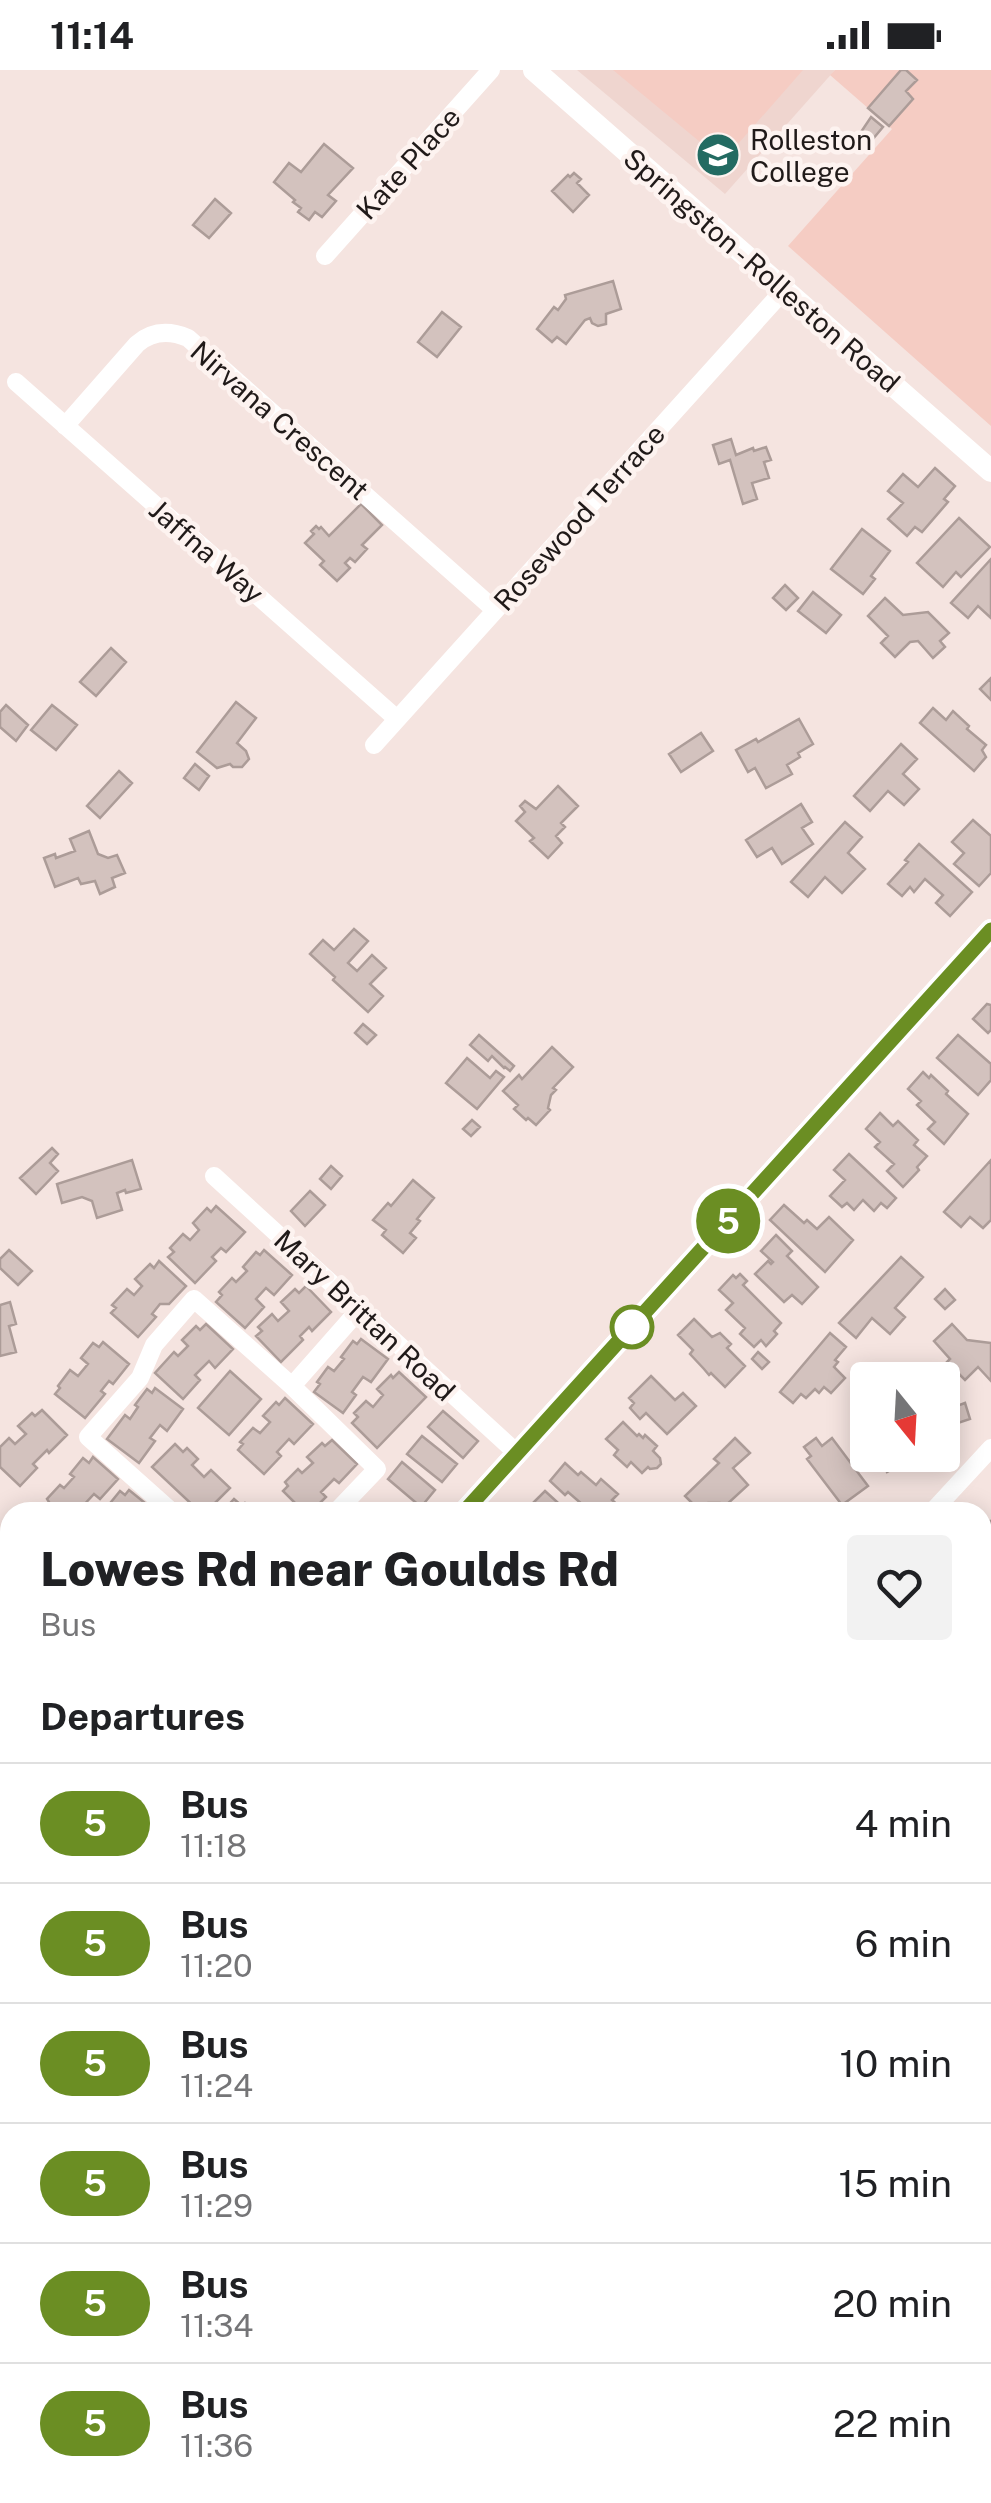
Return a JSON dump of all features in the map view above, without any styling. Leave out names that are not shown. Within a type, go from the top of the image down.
[{"type":"main road","name":"Springston - Rolleston Road","points":[[534,70],[991,471]]},
{"type":"main road","points":[[473,1502],[991,930]]},
{"type":"street","name":"Kate Place","points":[[326,256],[491,70]]},
{"type":"street","name":"Rosewood Terrace","points":[[374,745],[784,290]]},
{"type":"street","name":"Nirvana Crescent","points":[[65,426],[136,344],[148,335],[174,332],[188,338],[496,610]]},
{"type":"street","name":"Jaffna Way","points":[[16,382],[397,718]]},
{"type":"street","name":"Mary Brittan Road","points":[[214,1176],[518,1454]]},
{"type":"street","points":[[161,1502],[88,1437],[140,1378],[154,1345],[194,1299],[377,1469],[346,1502]]},
{"type":"street","points":[[292,1386],[359,1310]]},
{"type":"street","points":[[941,1502],[991,1448]]},
{"type":"shaded area","name":"Rolleston College","points":[[577,70],[835,70],[725,194]]},
{"type":"shaded area","points":[[613,70],[803,70],[723,161]]},
{"type":"shaded area","points":[[835,70],[991,70],[991,426],[788,246],[892,129],[830,75]]},
{"type":"building","points":[[901,70],[917,80],[906,91],[913,99],[889,126],[868,108]]},
{"type":"building","points":[[871,117],[883,127],[872,140],[866,140],[859,135]]},
{"type":"building","points":[[324,144],[353,168],[328,195],[336,201],[322,217],[315,212],[309,220],[298,212],[301,208],[295,200],[274,182],[289,163],[301,172]]},
{"type":"building","points":[[574,173],[581,179],[577,183],[589,195],[573,212],[552,191]]},
{"type":"building","points":[[215,199],[231,213],[209,238],[193,225]]},
{"type":"building","points":[[613,281],[621,309],[606,314],[606,324],[598,326],[590,318],[585,320],[566,344],[557,337],[552,342],[537,329],[554,307],[558,310],[565,295]]},
{"type":"building","points":[[442,312],[461,327],[437,357],[418,342]]},
{"type":"building","points":[[731,439],[736,455],[766,447],[771,460],[764,462],[769,478],[752,483],[757,499],[743,504],[730,460],[719,464],[713,445]]},
{"type":"building","points":[[935,468],[955,486],[944,499],[948,502],[922,532],[915,527],[907,536],[888,519],[903,503],[888,491],[903,474],[918,487]]},
{"type":"building","points":[[361,504],[382,525],[362,545],[367,549],[355,562],[350,558],[345,563],[350,568],[337,581],[305,543],[316,526],[329,536]]},
{"type":"building","points":[[959,518],[990,547],[961,577],[956,572],[943,587],[917,563]]},
{"type":"building","points":[[862,529],[890,551],[863,594],[831,569]]},
{"type":"building","points":[[991,559],[991,618],[978,606],[968,618],[951,603]]},
{"type":"building","points":[[785,585],[798,598],[786,610],[773,598]]},
{"type":"building","points":[[813,592],[841,615],[826,633],[798,611]]},
{"type":"building","points":[[885,598],[903,615],[928,612],[949,633],[940,641],[945,647],[933,658],[918,641],[910,642],[895,657],[881,643],[888,636],[868,616]]},
{"type":"building","points":[[111,648],[126,662],[96,696],[80,682]]},
{"type":"building","points":[[991,678],[991,700],[980,689]]},
{"type":"building","points":[[236,702],[256,718],[237,743],[249,759],[242,767],[230,764],[217,768],[197,752]]},
{"type":"building","points":[[6,705],[28,725],[16,741],[0,727],[0,712]]},
{"type":"building","points":[[52,705],[77,725],[56,750],[31,730]]},
{"type":"building","points":[[933,708],[946,720],[953,711],[986,745],[982,750],[986,757],[974,771],[920,723]]},
{"type":"building","points":[[799,719],[813,744],[787,765],[792,774],[766,788],[755,768],[748,772],[736,750]]},
{"type":"building","points":[[701,733],[713,751],[681,772],[669,754]]},
{"type":"building","points":[[901,744],[917,759],[903,774],[919,789],[904,805],[888,791],[870,811],[854,796]]},
{"type":"building","points":[[195,764],[209,776],[199,790],[184,778]]},
{"type":"building","points":[[119,771],[132,783],[100,818],[87,806]]},
{"type":"building","points":[[558,786],[578,806],[561,823],[565,827],[556,836],[562,843],[548,858],[516,821],[525,812],[520,806],[525,801],[536,809]]},
{"type":"building","points":[[801,804],[812,822],[802,828],[813,844],[782,864],[772,848],[757,857],[746,840]]},
{"type":"building","points":[[973,820],[991,836],[991,873],[979,886],[954,864],[964,853],[952,842]]},
{"type":"building","points":[[845,822],[862,837],[848,853],[865,869],[842,893],[825,877],[808,897],[791,882]]},
{"type":"building","points":[[89,831],[98,854],[108,858],[117,855],[125,873],[112,878],[115,887],[100,894],[95,881],[81,884],[78,878],[55,887],[44,858],[75,851],[70,839]]},
{"type":"building","points":[[919,844],[972,892],[950,916],[936,903],[943,895],[925,879],[914,892],[910,887],[902,896],[888,884]]},
{"type":"building","points":[[354,929],[368,941],[348,963],[357,971],[372,955],[386,968],[370,984],[383,996],[368,1012],[310,954],[323,940],[334,950]]},
{"type":"building","points":[[987,1004],[991,1005],[988,1033],[973,1019]]},
{"type":"building","points":[[363,1024],[376,1035],[367,1044],[355,1033]]},
{"type":"building","points":[[479,1035],[514,1066],[510,1071],[492,1056],[488,1061],[470,1045]]},
{"type":"building","points":[[958,1035],[991,1064],[991,1080],[978,1095],[937,1058]]},
{"type":"building","points":[[552,1047],[573,1067],[553,1088],[556,1090],[551,1095],[550,1110],[536,1125],[514,1109],[518,1105],[503,1091],[519,1075],[522,1079]]},
{"type":"building","points":[[467,1058],[490,1078],[496,1071],[504,1077],[477,1109],[446,1083]]},
{"type":"building","points":[[923,1072],[929,1078],[931,1075],[968,1114],[944,1144],[928,1129],[935,1122],[917,1105],[921,1101],[908,1089]]},
{"type":"building","points":[[880,1113],[893,1126],[898,1121],[918,1140],[914,1145],[927,1156],[903,1187],[887,1171],[894,1164],[875,1147],[880,1142],[866,1129]]},
{"type":"building","points":[[472,1120],[480,1127],[471,1136],[463,1129]]},
{"type":"building","points":[[52,1148],[58,1154],[50,1163],[58,1171],[36,1194],[20,1178]]},
{"type":"building","points":[[849,1154],[896,1198],[887,1208],[881,1203],[874,1211],[863,1200],[854,1210],[847,1203],[842,1207],[830,1196],[845,1180],[834,1170]]},
{"type":"building","points":[[132,1160],[141,1189],[117,1193],[122,1210],[97,1218],[92,1201],[82,1197],[62,1203],[57,1184]]},
{"type":"building","points":[[991,1160],[991,1220],[983,1228],[970,1217],[961,1227],[944,1212]]},
{"type":"building","points":[[331,1166],[342,1176],[331,1189],[320,1179]]},
{"type":"building","points":[[413,1180],[434,1198],[417,1219],[420,1221],[410,1233],[416,1238],[403,1253],[382,1235],[386,1230],[373,1220]]},
{"type":"building","points":[[310,1191],[325,1205],[305,1226],[291,1211]]},
{"type":"building","points":[[784,1205],[817,1229],[829,1217],[853,1240],[825,1272],[770,1220]]},
{"type":"building","points":[[216,1206],[245,1232],[226,1252],[221,1248],[212,1257],[216,1261],[195,1283],[168,1257],[174,1252],[170,1248],[183,1234],[190,1240],[199,1230],[193,1223],[207,1208],[211,1212]]},
{"type":"building","points":[[776,1235],[792,1251],[787,1256],[818,1287],[802,1304],[792,1295],[784,1302],[755,1274],[768,1261],[773,1262],[761,1251]]},
{"type":"building","points":[[9,1250],[32,1271],[18,1285],[0,1268],[0,1259]]},
{"type":"building","points":[[264,1250],[292,1275],[274,1295],[266,1288],[256,1299],[264,1307],[245,1328],[216,1302],[222,1295],[219,1292],[232,1278],[236,1282],[247,1271],[243,1267],[256,1252],[260,1255]]},
{"type":"building","points":[[901,1257],[923,1277],[895,1308],[905,1317],[890,1334],[872,1318],[856,1338],[839,1323]]},
{"type":"building","points":[[159,1261],[186,1286],[169,1304],[160,1304],[152,1314],[156,1317],[138,1337],[111,1313],[116,1308],[112,1305],[127,1289],[134,1295],[142,1286],[135,1279]]},
{"type":"building","points":[[740,1274],[747,1281],[743,1285],[781,1323],[766,1346],[761,1340],[754,1347],[740,1334],[745,1328],[726,1310],[733,1303],[719,1290],[733,1275],[736,1278]]},
{"type":"building","points":[[306,1286],[331,1312],[312,1331],[309,1327],[300,1336],[303,1340],[281,1362],[256,1336],[262,1331],[258,1327],[272,1314],[278,1321],[289,1311],[281,1302],[295,1289],[299,1293]]},
{"type":"building","points":[[945,1289],[955,1300],[945,1309],[935,1299]]},
{"type":"building","points":[[10,1302],[16,1324],[9,1326],[16,1352],[0,1356],[0,1305]]},
{"type":"building","points":[[694,1319],[712,1337],[720,1333],[731,1344],[727,1348],[745,1366],[725,1387],[690,1354],[693,1350],[678,1335]]},
{"type":"building","points":[[206,1324],[233,1349],[215,1368],[209,1361],[195,1375],[200,1380],[183,1399],[155,1373],[174,1352],[178,1356],[188,1346],[182,1340],[196,1326],[200,1330]]},
{"type":"building","points":[[952,1324],[967,1340],[991,1343],[991,1381],[978,1367],[965,1380],[960,1375],[960,1362],[947,1362],[950,1359],[934,1341]]},
{"type":"building","points":[[830,1333],[846,1347],[834,1367],[845,1378],[831,1393],[824,1387],[819,1393],[815,1389],[806,1398],[801,1394],[793,1403],[780,1392]]},
{"type":"building","points":[[361,1339],[388,1359],[371,1382],[363,1377],[343,1413],[314,1392],[328,1367],[334,1371],[353,1341],[357,1344]]},
{"type":"building","points":[[103,1342],[129,1364],[113,1384],[109,1381],[101,1391],[105,1394],[85,1418],[55,1394],[70,1370],[78,1376],[88,1364],[81,1358],[93,1343],[99,1347]]},
{"type":"building","points":[[758,1352],[769,1362],[762,1369],[752,1359]]},
{"type":"building","points":[[230,1371],[261,1399],[229,1435],[198,1408]]},
{"type":"building","points":[[399,1372],[426,1397],[377,1448],[352,1423],[358,1417],[354,1413],[366,1401],[373,1407],[383,1395],[377,1389]]},
{"type":"building","points":[[651,1376],[675,1400],[683,1393],[696,1406],[667,1434],[646,1413],[640,1419],[630,1408],[634,1403],[629,1398]]},
{"type":"building","points":[[155,1388],[183,1409],[167,1431],[160,1425],[150,1438],[155,1441],[139,1463],[107,1439],[125,1415],[130,1419],[147,1389],[152,1393]]},
{"type":"building","points":[[285,1398],[313,1424],[294,1444],[289,1439],[277,1452],[281,1456],[264,1474],[238,1450],[243,1444],[240,1442],[253,1428],[260,1433],[270,1422],[263,1416]]},
{"type":"building","points":[[965,1403],[970,1419],[960,1422],[960,1405]]},
{"type":"building","points":[[42,1410],[67,1435],[33,1464],[37,1468],[20,1486],[0,1467],[0,1447],[9,1438],[15,1444],[26,1434],[18,1426],[32,1413],[35,1416]]},
{"type":"building","points":[[443,1411],[478,1441],[463,1458],[428,1427]]},
{"type":"building","points":[[623,1422],[637,1436],[645,1435],[657,1446],[653,1451],[661,1464],[657,1468],[648,1467],[642,1473],[631,1462],[627,1467],[614,1455],[618,1450],[606,1439]]},
{"type":"building","points":[[422,1436],[457,1464],[442,1482],[407,1454]]},
{"type":"building","points":[[735,1438],[750,1453],[733,1468],[748,1485],[729,1502],[691,1502],[685,1496],[719,1463],[714,1459]]},
{"type":"building","points":[[816,1438],[822,1446],[832,1438],[850,1462],[850,1472],[858,1472],[868,1486],[846,1502],[840,1502],[807,1459],[811,1456],[804,1447]]},
{"type":"building","points":[[332,1440],[357,1464],[339,1483],[334,1479],[321,1492],[326,1497],[321,1502],[294,1502],[283,1491],[288,1486],[285,1482],[298,1469],[302,1473],[313,1463],[307,1457],[322,1443],[325,1446]]},
{"type":"building","points":[[175,1444],[183,1452],[187,1448],[198,1459],[192,1465],[204,1477],[211,1470],[230,1488],[216,1502],[189,1502],[152,1467]]},
{"type":"building","points":[[93,1457],[118,1479],[100,1499],[94,1494],[87,1502],[49,1502],[47,1499],[60,1485],[64,1488],[74,1477],[70,1474],[83,1458],[89,1463]]},
{"type":"building","points":[[402,1462],[435,1490],[425,1502],[415,1502],[388,1479]]},
{"type":"building","points":[[565,1463],[596,1485],[601,1479],[618,1494],[614,1502],[580,1502],[550,1481]]},
{"type":"building","points":[[129,1490],[144,1502],[111,1502],[120,1491],[125,1495]]},
{"type":"building","points":[[545,1491],[557,1502],[534,1502]]},
{"type":"bus line","name":"5","points":[[473,1502],[991,930]]},
{"type":"place","name":"Rolleston College","points":[[718,155]]}]
